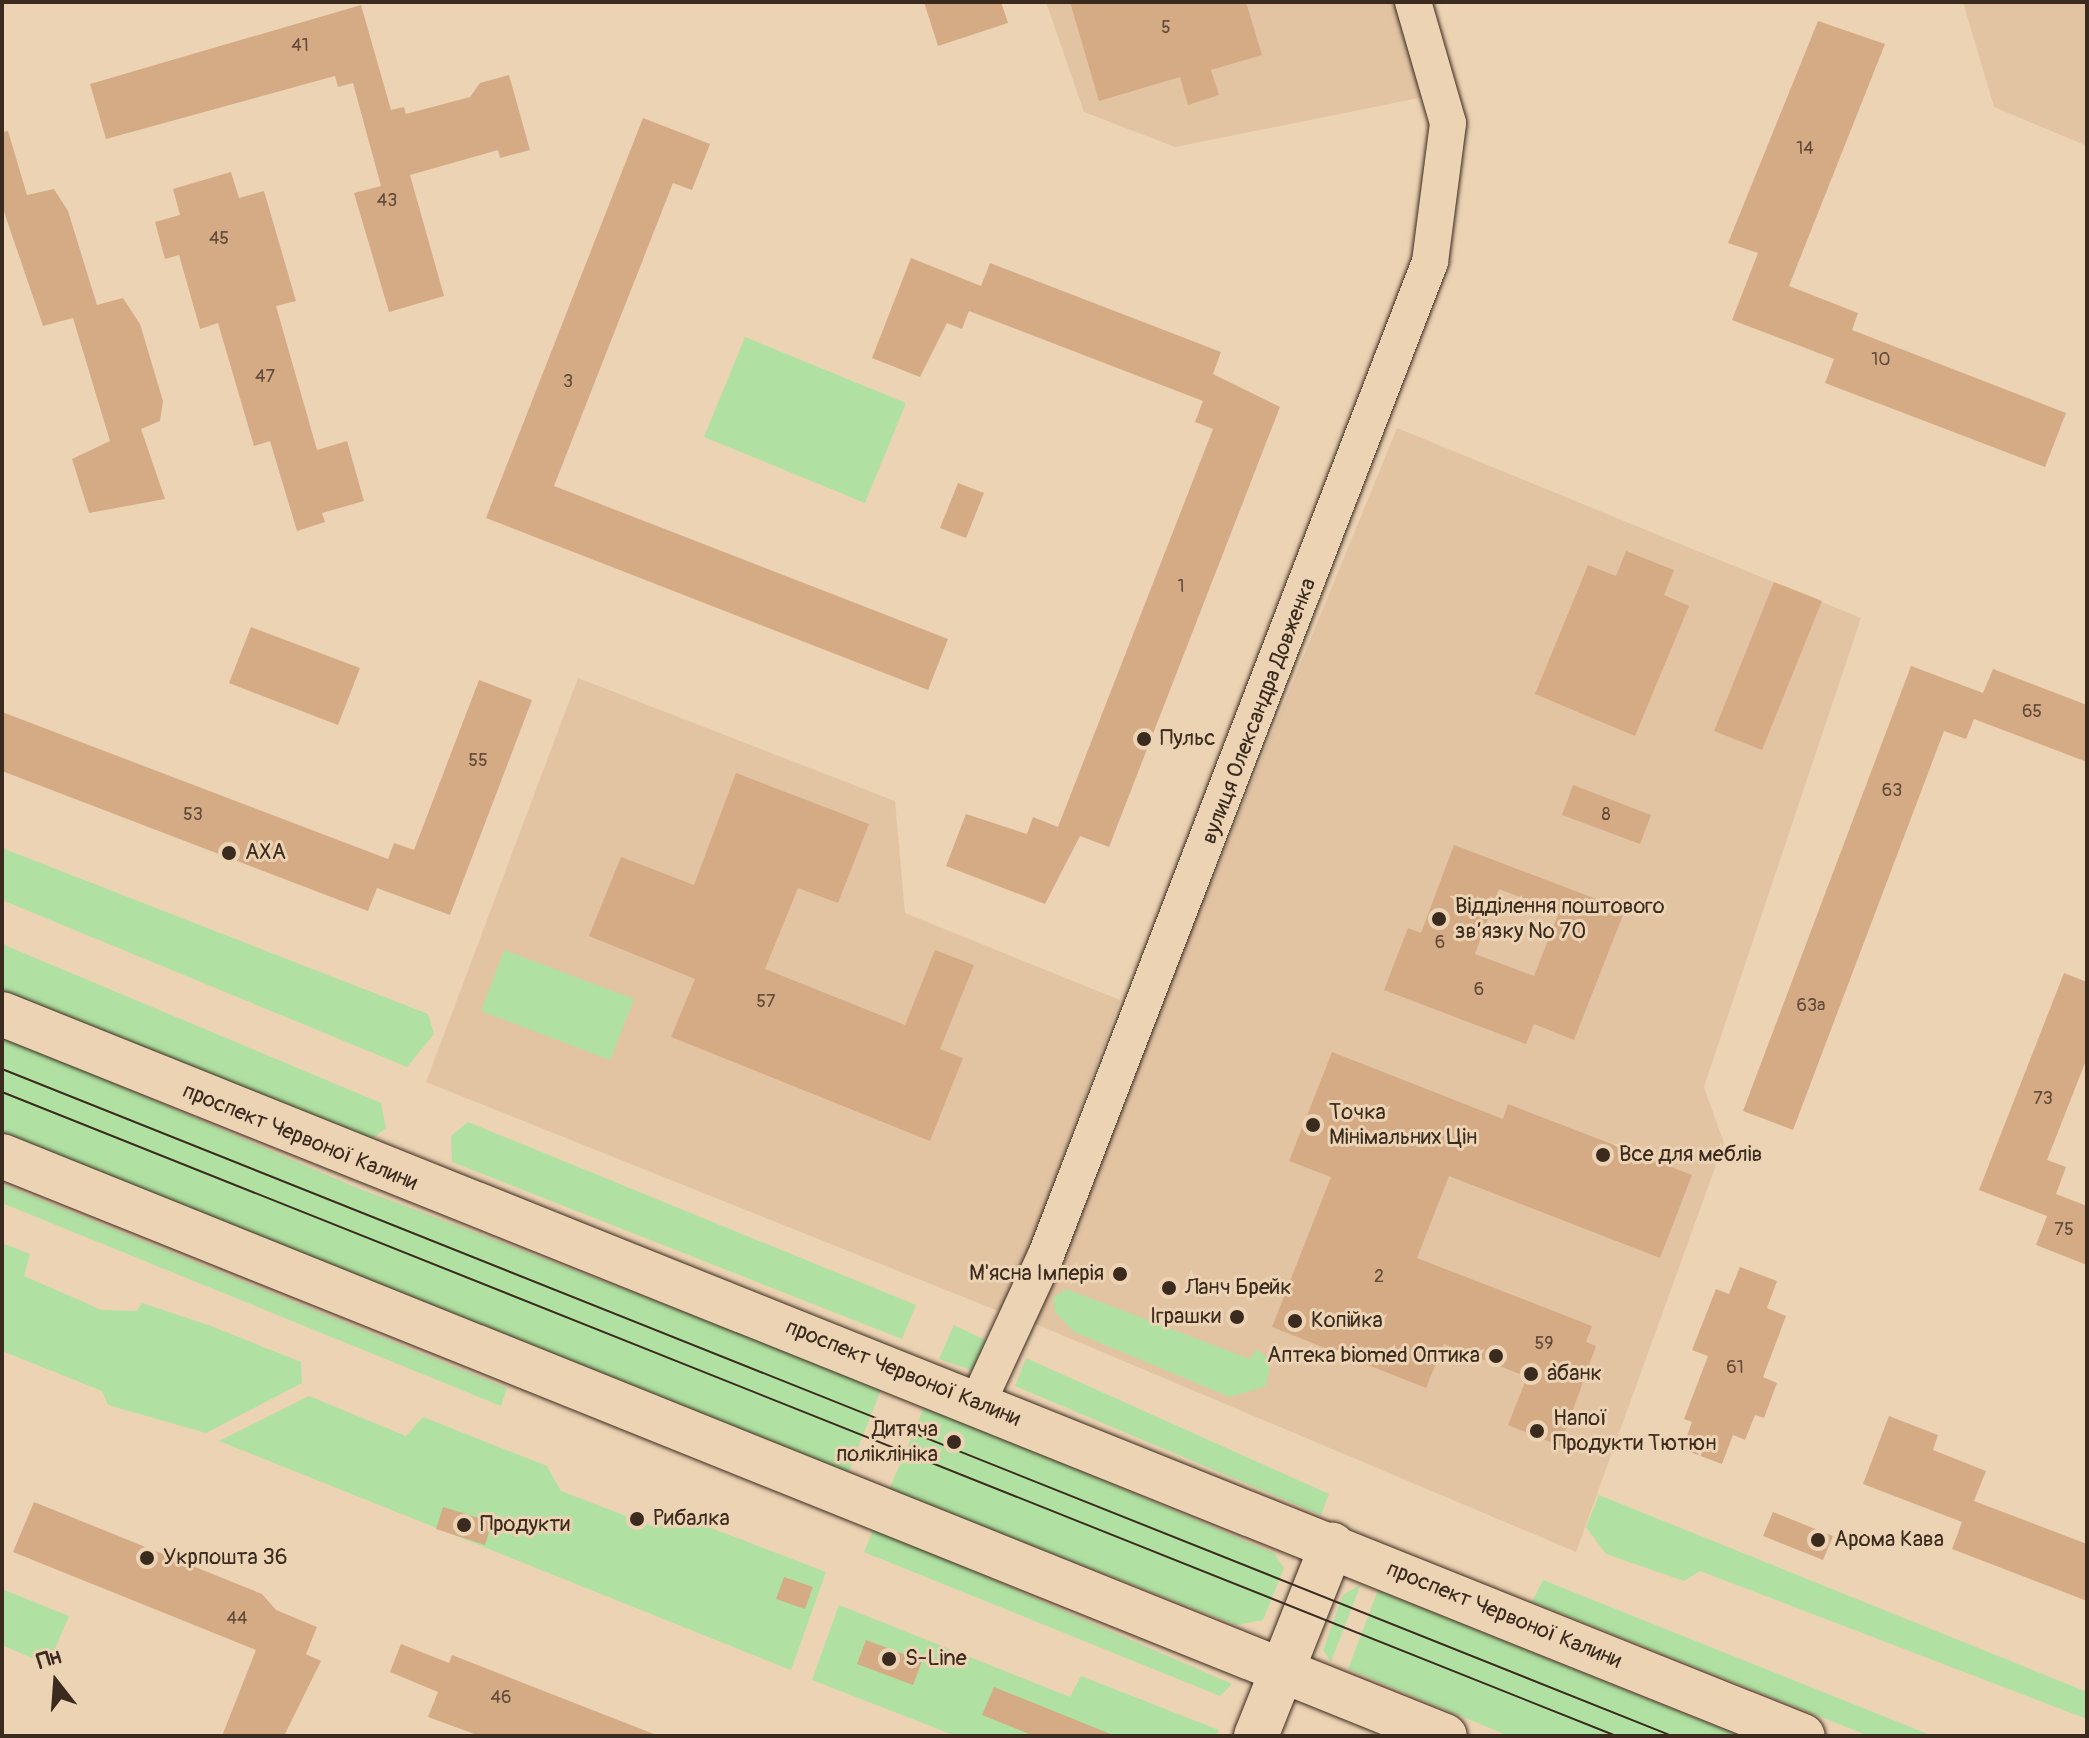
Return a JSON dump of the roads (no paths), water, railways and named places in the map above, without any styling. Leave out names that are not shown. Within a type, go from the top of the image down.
[{"type":"main road","name":"проспект Червоної Калини","points":[[2,1014],[978,1402],[1803,1736]]},
{"type":"main road","points":[[2,1156],[1284,1668],[1445,1736]]},
{"type":"main road","points":[[1256,1736],[1332,1545]]},
{"type":"street","name":"вулиця Олександра Довженка","points":[[978,1402],[1052,1240],[1430,262],[1448,123],[1413,2]]},
{"type":"tram line","points":[[2,1069],[1672,1736]]},
{"type":"tram line","points":[[2,1092],[1616,1736]]},
{"type":"place","name":"Пульс","points":[[1144,739]]},
{"type":"place","name":"AXA","points":[[229,853]]},
{"type":"place","name":"Відділення поштового зв’язку № 70","points":[[1439,919]]},
{"type":"place","name":"Точка Мінімальних Цін","points":[[1313,1125]]},
{"type":"place","name":"Все для меблів","points":[[1603,1155]]},
{"type":"place","name":"М'ясна Імперія","points":[[1120,1274]]},
{"type":"place","name":"Ланч Брейк","points":[[1169,1288]]},
{"type":"place","name":"Іграшки","points":[[1237,1317]]},
{"type":"place","name":"Копійка","points":[[1295,1321]]},
{"type":"place","name":"Аптека biomed Оптика","points":[[1496,1356]]},
{"type":"place","name":"а̀банк","points":[[1531,1374]]},
{"type":"place","name":"Напої Продукти Тютюн","points":[[1537,1431]]},
{"type":"place","name":"Дитяча поліклініка","points":[[954,1442]]},
{"type":"place","name":"Рибалка","points":[[637,1519]]},
{"type":"place","name":"Продукти","points":[[464,1525]]},
{"type":"place","name":"Арома Кава","points":[[1818,1540]]},
{"type":"place","name":"Укрпошта 36","points":[[147,1558]]},
{"type":"place","name":"S-Line","points":[[889,1659]]}]
